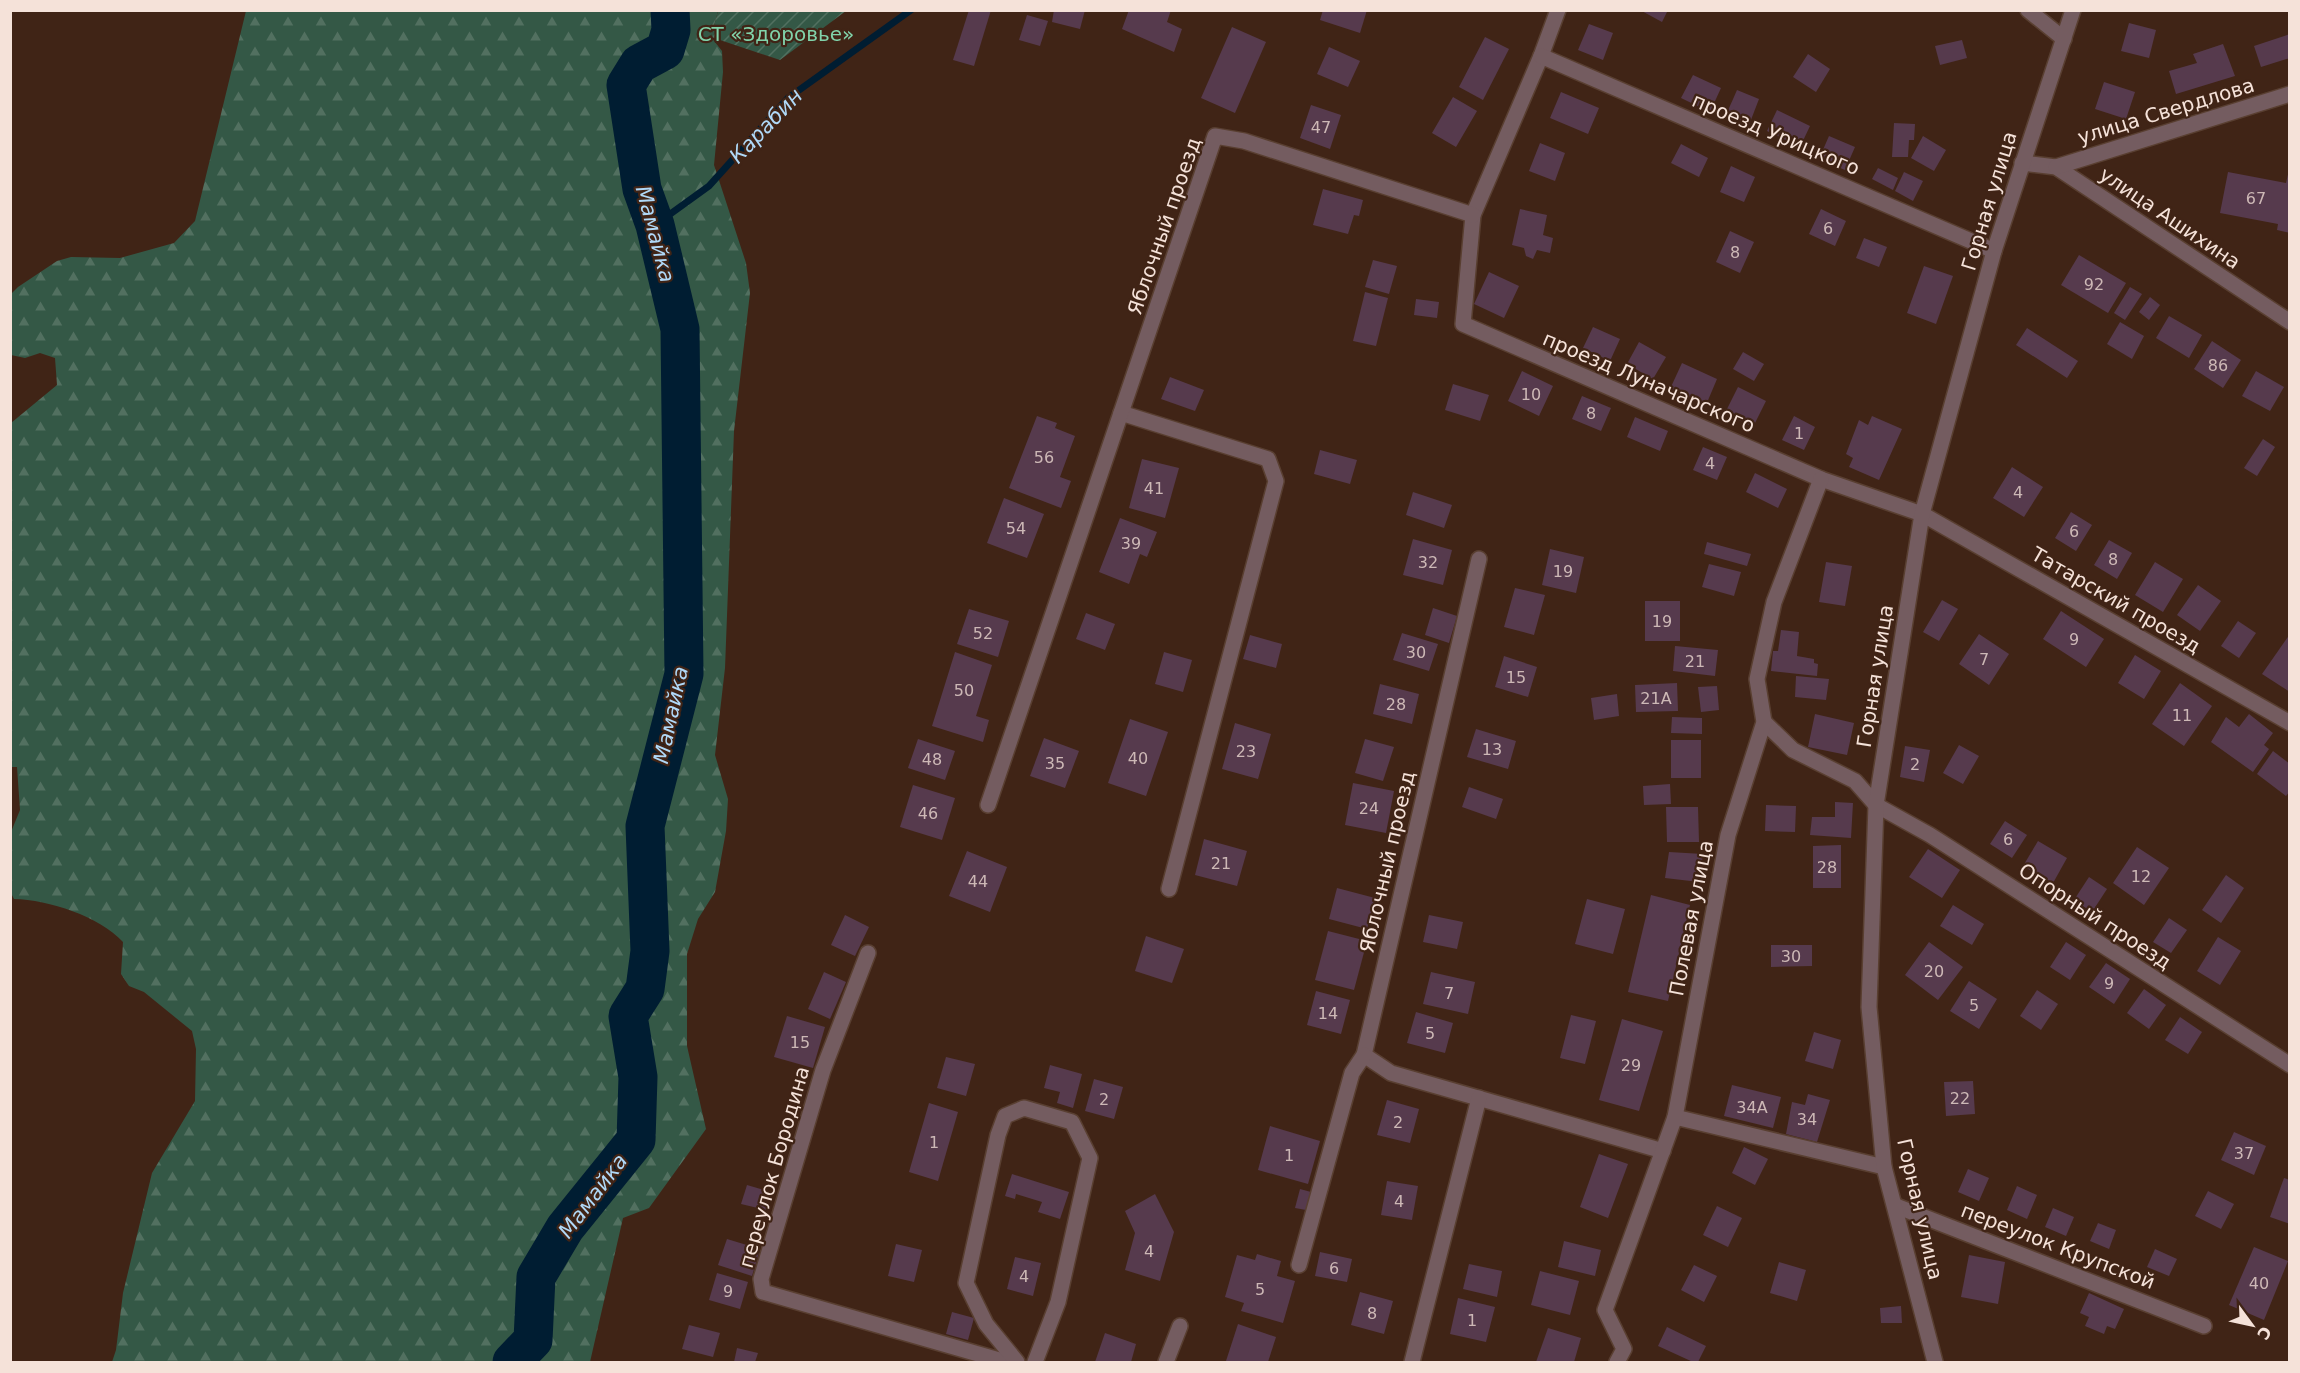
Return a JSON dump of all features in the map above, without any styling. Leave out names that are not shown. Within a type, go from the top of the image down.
[{"type":"street","points":[[1473,215],[1541,56],[1558,10]]},
{"type":"street","points":[[2028,10],[2064,39]]},
{"type":"street","name":"Горная улица","points":[[1935,1362],[1884,1167],[1869,1007],[1876,805],[1922,514],[1994,251],[2073,10]]},
{"type":"street","name":"проезд Урицкого","points":[[1541,56],[1994,251]]},
{"type":"street","name":"улица Свердлова","points":[[2056,167],[2289,94]]},
{"type":"street","name":"Яблочный проезд","points":[[988,805],[1215,136],[1244,141],[1473,215]]},
{"type":"street","name":"улица Ашихина","points":[[2022,163],[2056,167],[2289,322]]},
{"type":"street","name":"проезд Луначарского","points":[[1473,215],[1463,324],[1821,479],[1922,514]]},
{"type":"street","points":[[1122,413],[1268,459],[1276,482],[1169,888]]},
{"type":"street","name":"Полевая улица","points":[[1617,1362],[1624,1349],[1605,1310],[1675,1117],[1728,835],[1764,722],[1757,679],[1774,602],[1821,479]]},
{"type":"street","name":"Татарский проезд","points":[[1922,514],[2289,723]]},
{"type":"street","name":"Яблочный проезд","points":[[1299,1265],[1353,1073],[1364,1055],[1479,559]]},
{"type":"street","name":"Опорный проезд","points":[[1764,722],[1793,750],[1855,781],[1876,805],[1930,835],[2289,1065]]},
{"type":"street","name":"переулок Бородина","points":[[868,953],[823,1070],[761,1279],[763,1292],[1006,1362]]},
{"type":"street","points":[[1364,1055],[1391,1073],[1663,1151]]},
{"type":"street","points":[[1412,1362],[1479,1098]]},
{"type":"street","points":[[1017,1362],[986,1324],[966,1283],[998,1135],[1005,1116],[1024,1108],[1072,1122],[1090,1158],[1058,1302],[1035,1362]]},
{"type":"street","points":[[1675,1117],[1884,1167]]},
{"type":"street","name":"переулок Крупской","points":[[1896,1206],[2204,1326]]},
{"type":"street","points":[[1166,1362],[1180,1326]]},
{"type":"green space","name":"СТ «Здоровье»","points":[[718,10],[846,11],[780,60],[711,37]]},
{"type":"green space","points":[[246,11],[718,11],[711,37],[722,51],[723,72],[714,165],[746,263],[750,293],[734,431],[725,668],[715,755],[728,799],[726,831],[715,892],[698,919],[687,954],[687,1046],[706,1129],[649,1208],[623,1218],[590,1362],[112,1362],[116,1350],[123,1293],[152,1173],[195,1101],[196,1049],[192,1031],[144,992],[129,986],[121,974],[123,942],[113,933],[101,924],[73,911],[42,902],[14,899],[11,893],[11,832],[20,810],[17,767],[10,767],[11,423],[57,385],[55,358],[40,353],[25,358],[11,355],[10,295],[57,261],[71,257],[120,258],[174,243],[195,221]]},
{"type":"building","points":[[969,10],[991,10],[974,66],[953,60]]},
{"type":"building","points":[[1054,10],[1085,10],[1080,29],[1052,22]]},
{"type":"building","points":[[1129,10],[1171,10],[1167,22],[1182,29],[1174,52],[1122,29]]},
{"type":"building","points":[[1323,10],[1367,10],[1360,33],[1320,20]]},
{"type":"building","points":[[1640,10],[1668,10],[1662,22]]},
{"type":"building","points":[[1027,15],[1048,21],[1040,46],[1019,40]]},
{"type":"building","points":[[2129,23],[2156,30],[2149,58],[2121,51]]},
{"type":"building","points":[[1589,24],[1613,33],[1603,60],[1578,50]]},
{"type":"building","points":[[1232,27],[1266,42],[1235,113],[1201,98]]},
{"type":"building","points":[[2290,34],[2290,58],[2261,67],[2254,46]]},
{"type":"building","points":[[1485,37],[1509,49],[1483,100],[1459,87]]},
{"type":"building","points":[[1962,40],[1967,58],[1940,65],[1935,46]]},
{"type":"building","points":[[2223,44],[2235,76],[2176,94],[2169,71],[2197,63],[2193,54]]},
{"type":"building","points":[[1329,47],[1360,61],[1348,87],[1317,74]]},
{"type":"building","points":[[1808,54],[1830,69],[1816,92],[1793,77]]},
{"type":"building","points":[[1693,75],[1721,88],[1710,112],[1681,98]]},
{"type":"building","points":[[2104,82],[2135,92],[2126,119],[2095,109]]},
{"type":"building","points":[[1737,90],[1759,99],[1749,125],[1726,115]]},
{"type":"building","points":[[1561,92],[1599,108],[1588,134],[1550,118]]},
{"type":"building","points":[[1453,97],[1477,111],[1456,147],[1432,133]]},
{"type":"building","points":[[1311,105],[1341,115],[1330,149],[1300,138]]},
{"type":"building","points":[[1777,110],[1810,126],[1800,147],[1767,131]]},
{"type":"building","points":[[1894,123],[1915,124],[1914,140],[1909,140],[1908,157],[1892,157]]},
{"type":"building","points":[[1829,136],[1855,147],[1845,170],[1819,159]]},
{"type":"building","points":[[1923,136],[1946,150],[1934,171],[1911,158]]},
{"type":"building","points":[[1540,143],[1565,153],[1555,181],[1529,171]]},
{"type":"building","points":[[1681,144],[1708,158],[1699,177],[1671,163]]},
{"type":"building","points":[[1731,166],[1755,177],[1744,202],[1720,192]]},
{"type":"building","points":[[1878,168],[1898,178],[1893,190],[1872,179]]},
{"type":"building","points":[[2289,170],[2290,233],[2277,230],[2278,224],[2220,213],[2228,172],[2286,183]]},
{"type":"building","points":[[1904,172],[1923,181],[1913,201],[1895,191]]},
{"type":"building","points":[[1323,189],[1363,200],[1359,216],[1354,215],[1348,234],[1313,225]]},
{"type":"building","points":[[1520,209],[1547,215],[1543,235],[1553,238],[1550,253],[1537,250],[1533,259],[1526,256],[1524,248],[1512,245]]},
{"type":"building","points":[[1821,209],[1846,221],[1835,246],[1809,234]]},
{"type":"building","points":[[1730,231],[1754,242],[1740,273],[1716,262]]},
{"type":"building","points":[[1864,238],[1887,247],[1879,267],[1856,258]]},
{"type":"building","points":[[2079,255],[2126,283],[2108,313],[2061,285]]},
{"type":"building","points":[[1373,260],[1397,266],[1389,294],[1365,287]]},
{"type":"building","points":[[1924,266],[1953,276],[1936,324],[1907,313]]},
{"type":"building","points":[[1489,272],[1519,286],[1504,318],[1474,304]]},
{"type":"building","points":[[2130,287],[2142,294],[2125,320],[2114,313]]},
{"type":"building","points":[[1365,292],[1388,298],[1376,346],[1353,341]]},
{"type":"building","points":[[2150,297],[2160,305],[2149,320],[2139,312]]},
{"type":"building","points":[[1416,299],[1439,302],[1437,318],[1414,315]]},
{"type":"building","points":[[2169,316],[2202,335],[2189,358],[2156,338]]},
{"type":"building","points":[[2120,322],[2144,336],[2132,359],[2107,344]]},
{"type":"building","points":[[1593,327],[1620,339],[1610,361],[1583,348]]},
{"type":"building","points":[[2027,328],[2078,361],[2067,378],[2016,345]]},
{"type":"building","points":[[2212,341],[2241,360],[2223,388],[2194,369]]},
{"type":"building","points":[[1639,342],[1666,357],[1653,379],[1627,364]]},
{"type":"building","points":[[1743,352],[1764,364],[1754,381],[1733,369]]},
{"type":"building","points":[[1682,363],[1717,379],[1706,405],[1670,389]]},
{"type":"building","points":[[1522,371],[1553,386],[1539,416],[1508,401]]},
{"type":"building","points":[[2256,371],[2284,387],[2270,411],[2242,396]]},
{"type":"building","points":[[1170,377],[1204,390],[1195,411],[1161,399]]},
{"type":"building","points":[[1453,384],[1489,395],[1480,421],[1445,410]]},
{"type":"building","points":[[1738,387],[1766,401],[1753,427],[1725,413]]},
{"type":"building","points":[[1582,396],[1611,408],[1601,431],[1572,419]]},
{"type":"building","points":[[1037,416],[1057,423],[1055,428],[1075,436],[1060,477],[1071,481],[1061,508],[1009,488]]},
{"type":"building","points":[[1794,416],[1815,427],[1804,450],[1782,440]]},
{"type":"building","points":[[1872,416],[1902,429],[1879,480],[1849,467],[1853,458],[1846,454],[1859,420],[1868,425]]},
{"type":"building","points":[[1635,417],[1668,431],[1660,451],[1627,437]]},
{"type":"building","points":[[2263,439],[2275,447],[2257,476],[2244,468]]},
{"type":"building","points":[[1703,447],[1727,457],[1717,480],[1693,470]]},
{"type":"building","points":[[1320,450],[1357,460],[1350,484],[1314,474]]},
{"type":"building","points":[[1142,459],[1179,468],[1165,518],[1129,508]]},
{"type":"building","points":[[2012,467],[2043,487],[2024,517],[1993,498]]},
{"type":"building","points":[[1755,473],[1787,489],[1778,508],[1746,492]]},
{"type":"building","points":[[1413,492],[1452,505],[1444,528],[1406,515]]},
{"type":"building","points":[[1004,498],[1044,514],[1027,558],[987,543]]},
{"type":"building","points":[[2071,512],[2092,525],[2076,551],[2055,538]]},
{"type":"building","points":[[1120,518],[1157,532],[1147,557],[1140,554],[1129,584],[1099,572]]},
{"type":"building","points":[[1413,539],[1452,550],[1443,585],[1403,575]]},
{"type":"building","points":[[2109,540],[2132,553],[2117,579],[2094,565]]},
{"type":"building","points":[[1707,542],[1751,554],[1747,566],[1704,554]]},
{"type":"building","points":[[1550,549],[1584,557],[1576,593],[1542,585]]},
{"type":"building","points":[[1826,562],[1852,566],[1845,606],[1819,602]]},
{"type":"building","points":[[2155,562],[2183,579],[2163,612],[2135,595]]},
{"type":"building","points":[[1709,564],[1741,572],[1734,596],[1702,587]]},
{"type":"building","points":[[2198,585],[2221,601],[2200,631],[2177,615]]},
{"type":"building","points":[[1515,588],[1545,595],[1534,635],[1504,627]]},
{"type":"building","points":[[1942,600],[1958,609],[1939,641],[1923,632]]},
{"type":"building","points":[[1645,601],[1680,601],[1680,641],[1645,641]]},
{"type":"building","points":[[1433,608],[1457,616],[1449,643],[1425,635]]},
{"type":"building","points":[[969,609],[1009,621],[998,657],[957,644]]},
{"type":"building","points":[[2061,611],[2104,639],[2086,667],[2043,639]]},
{"type":"building","points":[[1086,613],[1115,624],[1105,650],[1076,639]]},
{"type":"building","points":[[2238,621],[2256,633],[2239,658],[2221,646]]},
{"type":"building","points":[[1781,630],[1799,632],[1797,656],[1814,659],[1814,663],[1818,664],[1817,676],[1771,671],[1773,651],[1778,651]]},
{"type":"building","points":[[1402,633],[1438,644],[1429,671],[1393,660]]},
{"type":"building","points":[[1979,634],[2009,654],[1989,685],[1959,664]]},
{"type":"building","points":[[2290,634],[2290,692],[2262,674]]},
{"type":"building","points":[[1250,635],[1282,644],[1276,668],[1243,659]]},
{"type":"building","points":[[1675,646],[1718,650],[1715,676],[1673,671]]},
{"type":"building","points":[[955,652],[992,665],[976,716],[989,720],[983,742],[932,726]]},
{"type":"building","points":[[1164,652],[1192,660],[1183,692],[1155,684]]},
{"type":"building","points":[[2135,655],[2161,671],[2144,699],[2118,683]]},
{"type":"building","points":[[1504,656],[1537,667],[1528,697],[1495,687]]},
{"type":"building","points":[[1796,676],[1829,679],[1826,700],[1795,697]]},
{"type":"building","points":[[1677,683],[1678,711],[1636,712],[1635,685]]},
{"type":"building","points":[[2180,683],[2212,706],[2184,746],[2152,724]]},
{"type":"building","points":[[1380,684],[1419,694],[1412,724],[1373,714]]},
{"type":"building","points":[[1717,686],[1719,710],[1701,712],[1698,687]]},
{"type":"building","points":[[1617,694],[1619,716],[1594,720],[1591,698]]},
{"type":"building","points":[[1815,714],[1854,723],[1847,755],[1808,747]]},
{"type":"building","points":[[2249,714],[2273,733],[2264,745],[2269,749],[2253,772],[2211,742],[2226,717],[2239,727]]},
{"type":"building","points":[[1672,717],[1702,718],[1702,734],[1671,733]]},
{"type":"building","points":[[1130,719],[1168,732],[1146,796],[1108,783]]},
{"type":"building","points":[[1235,723],[1271,734],[1258,779],[1222,769]]},
{"type":"building","points":[[1476,729],[1516,741],[1508,769],[1467,757]]},
{"type":"building","points":[[1044,738],[1079,751],[1065,788],[1030,776]]},
{"type":"building","points":[[918,739],[955,751],[945,780],[908,768]]},
{"type":"building","points":[[1365,739],[1394,747],[1383,781],[1355,773]]},
{"type":"building","points":[[1671,740],[1701,740],[1701,778],[1671,778]]},
{"type":"building","points":[[1959,745],[1979,756],[1963,784],[1943,773]]},
{"type":"building","points":[[1905,746],[1930,750],[1924,782],[1900,777]]},
{"type":"building","points":[[2273,751],[2290,764],[2290,791],[2286,796],[2257,774]]},
{"type":"building","points":[[1353,783],[1394,791],[1386,833],[1345,825]]},
{"type":"building","points":[[1670,784],[1671,804],[1644,805],[1643,786]]},
{"type":"building","points":[[913,785],[955,798],[942,840],[900,827]]},
{"type":"building","points":[[1469,787],[1503,799],[1496,819],[1462,807]]},
{"type":"building","points":[[1835,802],[1853,803],[1851,838],[1810,835],[1812,817],[1835,817]]},
{"type":"building","points":[[1766,805],[1796,806],[1795,832],[1765,831]]},
{"type":"building","points":[[1666,807],[1698,807],[1699,842],[1667,842]]},
{"type":"building","points":[[2005,821],[2027,835],[2012,858],[1990,844]]},
{"type":"building","points":[[1204,839],[1247,851],[1237,886],[1195,875]]},
{"type":"building","points":[[2038,841],[2067,858],[2053,883],[2023,866]]},
{"type":"building","points":[[1841,845],[1841,888],[1813,888],[1813,846]]},
{"type":"building","points":[[2137,847],[2169,868],[2144,905],[2113,883]]},
{"type":"building","points":[[1928,849],[1960,870],[1942,898],[1909,877]]},
{"type":"building","points":[[967,851],[1007,867],[990,912],[949,896]]},
{"type":"building","points":[[1669,852],[1703,854],[1699,882],[1665,878]]},
{"type":"building","points":[[2226,875],[2244,888],[2221,923],[2202,910]]},
{"type":"building","points":[[2089,877],[2107,889],[2092,912],[2074,900]]},
{"type":"building","points":[[1337,888],[1375,898],[1367,929],[1329,919]]},
{"type":"building","points":[[1651,895],[1690,905],[1668,1001],[1628,992]]},
{"type":"building","points":[[1587,899],[1625,909],[1613,954],[1575,944]]},
{"type":"building","points":[[1953,905],[1984,924],[1972,945],[1940,926]]},
{"type":"building","points":[[845,915],[869,927],[855,956],[831,945]]},
{"type":"building","points":[[1429,915],[1463,922],[1457,949],[1423,942]]},
{"type":"building","points":[[2169,918],[2187,930],[2171,953],[2153,942]]},
{"type":"building","points":[[1328,931],[1367,941],[1354,990],[1315,980]]},
{"type":"building","points":[[1146,936],[1184,949],[1172,983],[1135,971]]},
{"type":"building","points":[[2218,937],[2241,951],[2220,985],[2197,971]]},
{"type":"building","points":[[1929,942],[1963,967],[1938,1000],[1905,975]]},
{"type":"building","points":[[2066,942],[2086,955],[2070,980],[2050,967]]},
{"type":"building","points":[[1771,945],[1812,945],[1812,966],[1771,967]]},
{"type":"building","points":[[2106,963],[2130,979],[2114,1004],[2089,987]]},
{"type":"building","points":[[824,972],[846,982],[830,1019],[808,1009]]},
{"type":"building","points":[[1431,972],[1475,982],[1468,1014],[1423,1004]]},
{"type":"building","points":[[1969,981],[1997,999],[1979,1029],[1950,1011]]},
{"type":"building","points":[[2144,989],[2166,1005],[2149,1029],[2127,1013]]},
{"type":"building","points":[[2037,990],[2058,1004],[2041,1030],[2020,1016]]},
{"type":"building","points":[[1316,991],[1350,1000],[1341,1034],[1307,1025]]},
{"type":"building","points":[[1416,1012],[1453,1023],[1445,1053],[1407,1043]]},
{"type":"building","points":[[1571,1015],[1596,1021],[1585,1064],[1560,1058]]},
{"type":"building","points":[[787,1016],[825,1027],[813,1068],[774,1057]]},
{"type":"building","points":[[2180,1017],[2202,1032],[2188,1054],[2165,1040]]},
{"type":"building","points":[[1622,1019],[1663,1031],[1639,1111],[1599,1100]]},
{"type":"building","points":[[1814,1032],[1841,1040],[1833,1069],[1805,1061]]},
{"type":"building","points":[[946,1057],[975,1064],[966,1096],[937,1088]]},
{"type":"building","points":[[1050,1065],[1082,1074],[1073,1108],[1057,1103],[1060,1092],[1044,1088]]},
{"type":"building","points":[[1094,1079],[1123,1087],[1114,1119],[1085,1111]]},
{"type":"building","points":[[1973,1081],[1975,1114],[1946,1116],[1944,1082]]},
{"type":"building","points":[[1732,1085],[1781,1097],[1773,1128],[1724,1116]]},
{"type":"building","points":[[1808,1094],[1830,1100],[1817,1142],[1786,1134],[1792,1102],[1805,1105]]},
{"type":"building","points":[[1387,1100],[1419,1109],[1410,1143],[1377,1135]]},
{"type":"building","points":[[929,1103],[958,1112],[938,1181],[909,1172]]},
{"type":"building","points":[[1270,1126],[1320,1141],[1308,1184],[1258,1170]]},
{"type":"building","points":[[2234,1132],[2266,1146],[2254,1175],[2221,1160]]},
{"type":"building","points":[[1744,1147],[1768,1159],[1755,1185],[1732,1173]]},
{"type":"building","points":[[1599,1154],[1628,1164],[1608,1218],[1580,1207]]},
{"type":"building","points":[[1968,1169],[1989,1178],[1979,1201],[1958,1192]]},
{"type":"building","points":[[1012,1174],[1069,1192],[1060,1219],[1038,1212],[1042,1202],[1016,1194],[1015,1199],[1005,1196]]},
{"type":"building","points":[[2284,1178],[2290,1180],[2290,1224],[2270,1217]]},
{"type":"building","points":[[1387,1181],[1418,1186],[1412,1220],[1381,1215]]},
{"type":"building","points":[[747,1185],[771,1192],[766,1210],[741,1204]]},
{"type":"building","points":[[2017,1186],[2037,1195],[2027,1219],[2007,1210]]},
{"type":"building","points":[[1300,1189],[1311,1192],[1306,1210],[1295,1208]]},
{"type":"building","points":[[2208,1191],[2234,1204],[2221,1229],[2195,1216]]},
{"type":"building","points":[[1155,1194],[1174,1232],[1160,1281],[1125,1270],[1135,1233],[1125,1211]]},
{"type":"building","points":[[1717,1206],[1742,1218],[1728,1247],[1703,1235]]},
{"type":"building","points":[[2053,1208],[2074,1217],[2066,1236],[2045,1227]]},
{"type":"building","points":[[2098,1223],[2116,1230],[2109,1249],[2090,1241]]},
{"type":"building","points":[[727,1239],[760,1249],[752,1276],[718,1265]]},
{"type":"building","points":[[1564,1241],[1601,1250],[1595,1276],[1558,1267]]},
{"type":"building","points":[[896,1244],[922,1250],[914,1282],[888,1276]]},
{"type":"building","points":[[2254,1247],[2288,1261],[2264,1320],[2229,1305]]},
{"type":"building","points":[[2155,1249],[2177,1259],[2169,1276],[2147,1267]]},
{"type":"building","points":[[1320,1252],[1352,1259],[1347,1282],[1315,1276]]},
{"type":"building","points":[[1257,1254],[1281,1261],[1277,1276],[1295,1281],[1283,1323],[1241,1311],[1244,1303],[1225,1297],[1237,1255],[1255,1260]]},
{"type":"building","points":[[1969,1255],[2005,1262],[1998,1304],[1961,1297]]},
{"type":"building","points":[[1015,1257],[1041,1263],[1033,1296],[1007,1289]]},
{"type":"building","points":[[1779,1262],[1806,1270],[1797,1301],[1770,1293]]},
{"type":"building","points":[[1469,1264],[1502,1271],[1497,1297],[1463,1289]]},
{"type":"building","points":[[1694,1265],[1717,1276],[1704,1302],[1681,1290]]},
{"type":"building","points":[[1540,1271],[1579,1281],[1570,1315],[1531,1305]]},
{"type":"building","points":[[717,1273],[748,1282],[740,1309],[709,1300]]},
{"type":"building","points":[[1360,1292],[1393,1301],[1384,1334],[1351,1325]]},
{"type":"building","points":[[2089,1293],[2124,1309],[2115,1329],[2107,1326],[2104,1334],[2085,1326],[2089,1317],[2080,1313]]},
{"type":"building","points":[[1458,1298],[1495,1307],[1486,1342],[1450,1334]]},
{"type":"building","points":[[1901,1306],[1902,1323],[1881,1323],[1880,1308]]},
{"type":"building","points":[[952,1312],[974,1318],[968,1340],[946,1334]]},
{"type":"building","points":[[1238,1324],[1276,1337],[1268,1362],[1226,1361]]},
{"type":"building","points":[[689,1325],[720,1333],[713,1357],[682,1349]]},
{"type":"building","points":[[1667,1327],[1706,1346],[1698,1362],[1693,1362],[1658,1346]]},
{"type":"building","points":[[1548,1328],[1581,1338],[1574,1362],[1536,1362]]},
{"type":"building","points":[[1105,1333],[1136,1344],[1131,1362],[1095,1362]]},
{"type":"building","points":[[737,1348],[758,1353],[755,1362],[734,1362]]},
{"type":"waterway","name":"Мамайка","points":[[512,1362],[533,1340],[536,1277],[565,1228],[636,1140],[638,1077],[628,1016],[645,989],[650,951],[645,826],[684,674],[680,329],[655,225],[642,189],[626,85],[639,64],[665,50],[671,30],[670,10]]},
{"type":"waterway","name":"Карабин","points":[[655,225],[709,186],[788,98],[911,10]]}]
